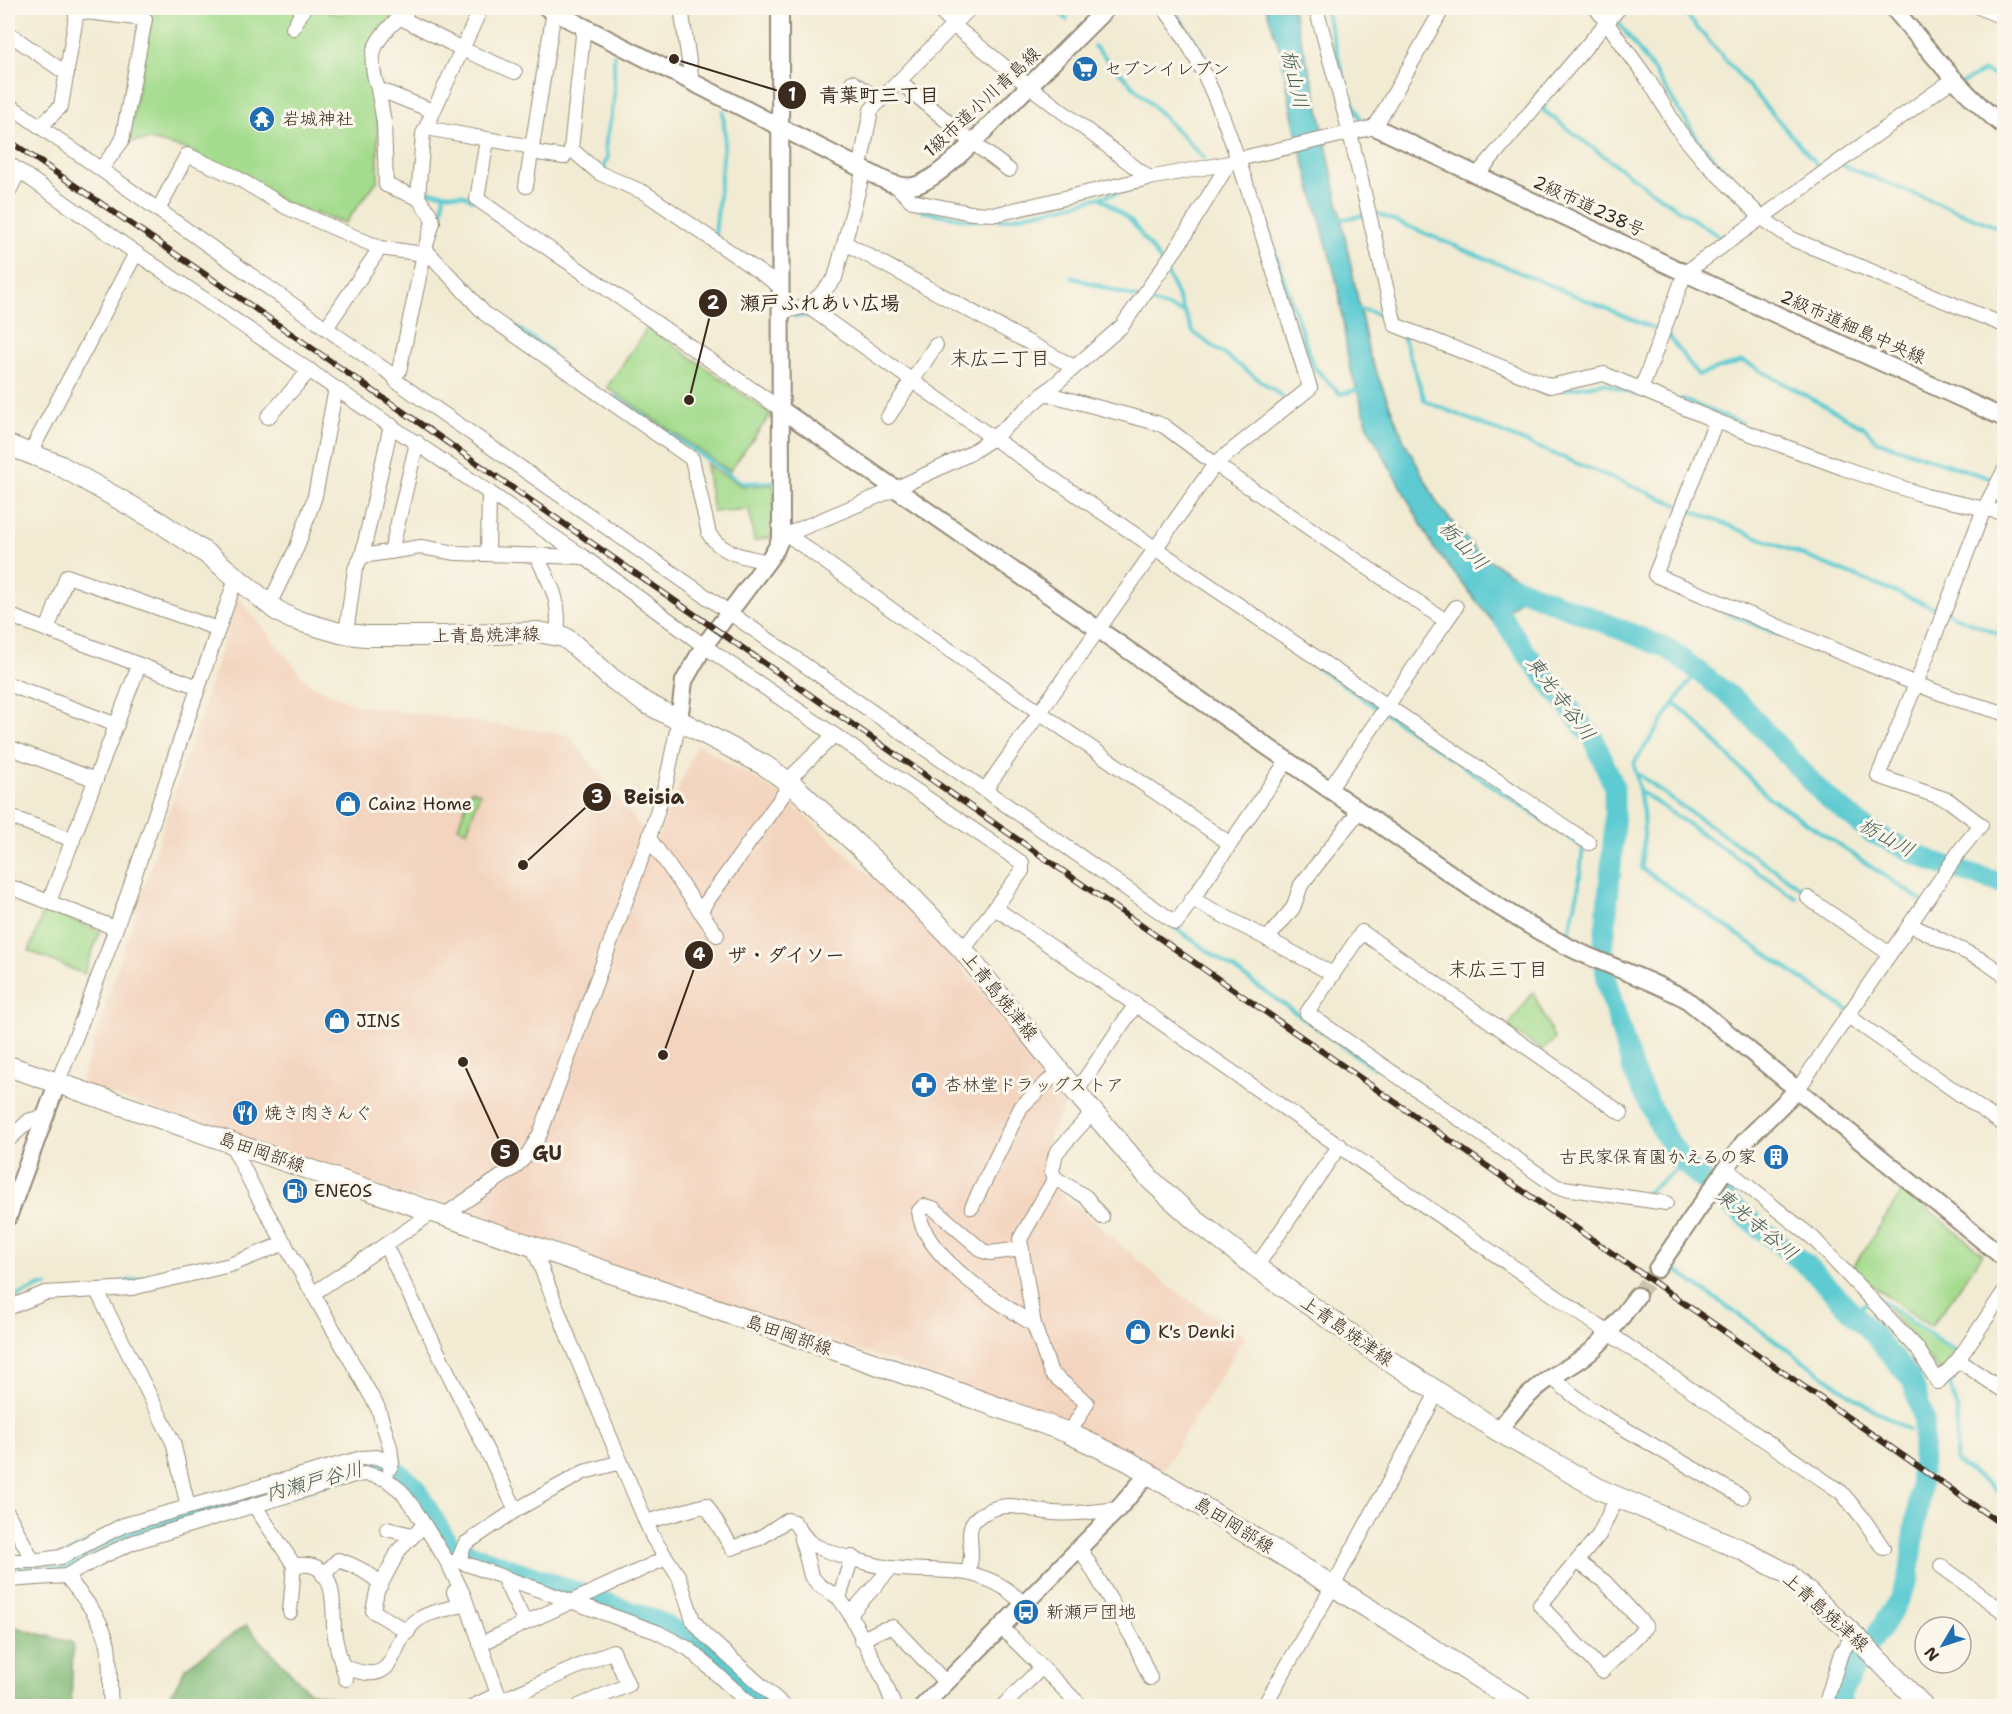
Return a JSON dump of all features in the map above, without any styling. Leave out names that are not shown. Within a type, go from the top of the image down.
[{"type":"main road","name":"上青島焼津線","points":[[8,444],[59,465],[161,523],[210,556],[269,605],[292,619],[346,633],[391,637],[538,632],[557,636],[572,643],[620,685],[644,702],[764,765],[789,783],[893,878],[963,950],[1076,1092],[1151,1180],[1196,1220],[1256,1267],[1437,1393],[1556,1466],[1617,1497],[1742,1550],[1788,1574],[1854,1635],[1923,1707]]},
{"type":"main road","name":"島田岡部線","points":[[8,1066],[1001,1407],[1069,1434],[1149,1473],[1523,1707]]},
{"type":"street","points":[[293,28],[304,8]]},
{"type":"street","points":[[418,198],[423,134],[481,8]]},
{"type":"street","points":[[681,8],[692,81]]},
{"type":"street","points":[[314,1293],[385,1245],[514,1168],[528,1154],[543,1125],[649,838],[666,783],[679,721],[684,681],[704,646],[784,536],[780,8]]},
{"type":"street","points":[[937,8],[953,25],[1029,86],[1149,178]]},
{"type":"street","points":[[781,312],[807,306],[836,278],[862,168],[871,110],[970,8]]},
{"type":"street","name":"1級市道小川青島線","points":[[894,184],[916,185],[939,172],[1107,8]]},
{"type":"street","points":[[985,790],[1215,464],[1310,388],[1194,52],[1164,8]]},
{"type":"street","points":[[1316,8],[1395,325],[1550,386],[1604,374],[1716,421],[1843,468],[1916,492],[2004,513]]},
{"type":"street","points":[[526,186],[551,9],[894,184],[912,201],[971,213],[997,214],[1375,127],[1443,8]]},
{"type":"street","points":[[1596,8],[1649,81],[1679,131],[1703,160],[1762,218],[1792,239],[2004,325]]},
{"type":"street","points":[[1477,175],[1618,8]]},
{"type":"street","points":[[1893,8],[1954,78],[2004,126]]},
{"type":"street","points":[[40,127],[61,106],[74,9],[145,19],[122,141],[101,169]]},
{"type":"street","points":[[1985,9],[2004,18]]},
{"type":"street","points":[[394,376],[399,371],[433,222],[418,198],[386,185],[384,122],[371,58],[376,42],[406,13],[462,50],[514,72]]},
{"type":"street","points":[[584,26],[571,149],[599,173],[645,193],[781,287]]},
{"type":"street","points":[[8,33],[67,74]]},
{"type":"street","points":[[1641,390],[1685,273],[1954,78]]},
{"type":"street","points":[[899,81],[1009,170]]},
{"type":"street","points":[[852,82],[880,100]]},
{"type":"street","points":[[378,89],[433,111]]},
{"type":"street","points":[[8,104],[394,376],[396,381],[405,388],[1176,924],[1287,761]]},
{"type":"street","name":"2級市道238号","points":[[1375,127],[1685,273]]},
{"type":"street","points":[[426,128],[564,157]]},
{"type":"street","points":[[487,140],[477,199],[1487,899],[1532,927],[1587,956],[1629,972],[1686,999],[2004,1258]]},
{"type":"street","points":[[158,210],[187,155],[234,176],[286,207],[380,248],[425,252],[485,314],[692,459],[709,534],[715,544],[724,550],[767,562]]},
{"type":"street","points":[[784,536],[895,489],[969,454],[988,442],[1122,326],[1233,161]]},
{"type":"street","points":[[8,163],[136,253],[584,557],[704,646],[1022,863],[1022,871],[963,950]]},
{"type":"street","points":[[8,193],[19,171]]},
{"type":"street","points":[[845,243],[1074,367]]},
{"type":"street","points":[[326,328],[380,248]]},
{"type":"street","points":[[30,453],[136,253]]},
{"type":"street","name":"2級市道細島中央線","points":[[1685,273],[2004,418]]},
{"type":"street","points":[[807,306],[988,442],[1152,555],[1388,706],[1589,843]]},
{"type":"street","points":[[888,417],[936,345]]},
{"type":"street","points":[[268,417],[310,370]]},
{"type":"street","points":[[269,605],[297,547],[315,496],[336,388]]},
{"type":"street","points":[[1044,393],[1157,423],[1446,621]]},
{"type":"street","points":[[1716,421],[1655,575],[1916,684],[2004,713]]},
{"type":"street","points":[[346,633],[355,569],[362,556],[391,425]]},
{"type":"street","points":[[391,552],[417,442]]},
{"type":"street","points":[[1656,1269],[1744,1142],[1798,1089],[1961,849],[1981,825],[1948,800],[1878,776],[1984,509],[2004,471]]},
{"type":"street","points":[[488,554],[489,492]]},
{"type":"street","points":[[784,536],[1229,843]]},
{"type":"street","points":[[362,556],[421,547],[456,553],[584,557]]},
{"type":"street","points":[[536,555],[557,597],[559,615],[557,636]]},
{"type":"street","points":[[47,630],[67,576],[218,628]]},
{"type":"street","points":[[8,1217],[76,1038],[236,579]]},
{"type":"street","points":[[1329,790],[1456,607]]},
{"type":"street","points":[[8,615],[198,687]]},
{"type":"street","points":[[50,902],[140,665]]},
{"type":"street","points":[[8,684],[117,725]]},
{"type":"street","points":[[700,911],[789,783],[834,735]]},
{"type":"street","points":[[8,747],[96,780]]},
{"type":"street","points":[[1267,939],[1293,908],[1301,885],[1359,811]]},
{"type":"street","points":[[8,816],[73,840]]},
{"type":"street","points":[[649,838],[717,935]]},
{"type":"street","points":[[8,886],[115,928]]},
{"type":"street","points":[[1808,898],[1890,954]]},
{"type":"street","points":[[1191,899],[1333,974]]},
{"type":"street","points":[[995,908],[1340,1145],[1608,1335],[1841,1492],[1862,1517],[1883,1548]]},
{"type":"street","points":[[1911,925],[1984,961],[2004,975]]},
{"type":"street","points":[[1621,1113],[1362,932],[1307,1013],[1557,1187],[1666,1203]]},
{"type":"street","points":[[1076,1092],[1137,1004]]},
{"type":"street","points":[[1848,1016],[2004,1125]]},
{"type":"street","points":[[972,1207],[1021,1107],[1059,1071]]},
{"type":"street","points":[[1093,1112],[1056,1153],[1052,1172],[1056,1178],[1086,1197],[1102,1217]]},
{"type":"street","points":[[8,1140],[30,1120],[45,1117]]},
{"type":"street","points":[[230,1141],[258,1197],[378,1408],[390,1447],[392,1463],[386,1479]]},
{"type":"street","points":[[1256,1267],[1340,1145]]},
{"type":"street","points":[[1723,1171],[1813,1238],[1917,1348],[1938,1382],[1958,1360],[2004,1292]]},
{"type":"street","points":[[1056,1178],[1020,1239],[1034,1324],[1051,1373],[1087,1403],[1069,1434]]},
{"type":"street","points":[[1022,1249],[990,1253],[983,1251],[933,1208],[924,1206],[920,1211],[929,1241],[938,1252],[964,1277],[1034,1324]]},
{"type":"street","points":[[8,1308],[45,1293],[132,1288],[230,1265],[285,1243]]},
{"type":"street","points":[[385,1245],[516,1510]]},
{"type":"street","points":[[533,1247],[646,1522],[679,1577],[693,1620],[704,1634],[784,1707]]},
{"type":"street","points":[[97,1291],[173,1442],[188,1507]]},
{"type":"street","points":[[1498,1431],[1519,1404],[1551,1377],[1580,1360],[1608,1335],[1637,1296]]},
{"type":"street","points":[[1958,1360],[2004,1391]]},
{"type":"street","points":[[1551,1377],[1589,1408],[1742,1497]]},
{"type":"street","points":[[1264,1707],[1333,1586],[1437,1393]]},
{"type":"street","points":[[8,1561],[61,1557],[124,1526],[362,1458],[377,1458],[392,1463]]},
{"type":"street","points":[[453,1562],[465,1544],[516,1510],[584,1472],[621,1462]]},
{"type":"street","points":[[923,1707],[1118,1509],[1149,1473]]},
{"type":"street","points":[[8,1580],[67,1575],[134,1542],[354,1475],[368,1474],[386,1479],[401,1491],[418,1530],[453,1590],[464,1619],[478,1638]]},
{"type":"street","points":[[1577,1561],[1605,1582],[1646,1627],[1602,1671],[1540,1605],[1577,1561],[1599,1535],[1617,1497]]},
{"type":"street","points":[[218,1498],[223,1515]]},
{"type":"street","points":[[254,1505],[294,1565],[290,1612]]},
{"type":"street","points":[[646,1522],[706,1505],[732,1548],[760,1538],[787,1520],[794,1522],[815,1546],[891,1568],[943,1569],[988,1578],[1009,1590],[1024,1604]]},
{"type":"street","points":[[967,1573],[972,1555],[970,1532],[972,1523],[980,1515],[990,1510],[1009,1505],[1054,1513],[1118,1509]]},
{"type":"street","points":[[8,1514],[33,1560]]},
{"type":"street","points":[[798,1527],[807,1552],[811,1576],[819,1585],[839,1598],[850,1614],[861,1640],[883,1678],[894,1707]]},
{"type":"street","points":[[387,1529],[418,1530],[453,1562],[503,1577],[657,1632],[689,1649],[752,1707]]},
{"type":"street","points":[[408,1632],[373,1611],[377,1591],[399,1550],[418,1530]]},
{"type":"street","points":[[1080,1548],[1133,1638],[1150,1678]]},
{"type":"street","points":[[61,1557],[67,1575],[87,1602],[102,1628],[108,1646],[111,1707]]},
{"type":"street","points":[[839,1598],[852,1557]]},
{"type":"street","points":[[478,1638],[525,1623],[666,1558]]},
{"type":"street","points":[[323,1575],[338,1560],[352,1564],[381,1584]]},
{"type":"street","points":[[453,1562],[500,1700]]},
{"type":"street","points":[[294,1565],[314,1566],[329,1583],[334,1599],[334,1631],[344,1672],[367,1674],[379,1672],[390,1663],[413,1623],[428,1614],[459,1606]]},
{"type":"street","points":[[1941,1566],[2004,1612]]},
{"type":"street","points":[[850,1614],[891,1568]]},
{"type":"street","points":[[503,1577],[525,1623]]},
{"type":"street","points":[[861,1640],[893,1627],[946,1683]]},
{"type":"street","points":[[1001,1627],[1081,1707]]},
{"type":"street","points":[[1825,1707],[1840,1653],[1854,1635]]},
{"type":"street","points":[[474,1707],[500,1700],[613,1651],[628,1685],[579,1707]]},
{"type":"street","points":[[1003,1707],[1042,1667]]},
{"type":"street","points":[[102,1707],[109,1691]]},
{"type":"shaded area","points":[[238,597],[307,682],[356,705],[569,735],[654,845],[697,744],[783,795],[942,942],[1069,1101],[1056,1120],[1048,1141],[1045,1179],[1173,1290],[1245,1336],[1158,1478],[1107,1440],[1039,1412],[80,1084]]},
{"type":"green space","points":[[134,8],[317,8],[340,15],[351,8],[403,8],[369,47],[366,69],[378,108],[378,180],[345,223],[288,204],[186,149],[150,140],[128,142],[151,15]]},
{"type":"green space","points":[[648,327],[771,414],[730,471],[607,387]]},
{"type":"green space","points":[[706,464],[742,486],[775,485],[772,537],[754,541],[749,509],[713,512]]},
{"type":"green space","points":[[471,790],[480,793],[467,831],[458,827]]},
{"type":"green space","points":[[44,910],[100,931],[84,974],[29,951]]},
{"type":"green space","points":[[1533,992],[1555,1040],[1542,1050],[1508,1027]]},
{"type":"green space","points":[[1904,1189],[1983,1254],[1931,1327],[1851,1270]]},
{"type":"green space","points":[[1881,1300],[1955,1351],[1941,1374]]},
{"type":"green space","points":[[8,1625],[73,1643],[71,1706],[8,1706]]},
{"type":"green space","points":[[246,1625],[308,1691],[364,1706],[165,1706],[186,1667]]},
{"type":"water","points":[[1266,8],[1292,8],[1315,90],[1369,354],[1403,438],[1439,506],[1477,552],[1540,593],[1534,602],[1520,599],[1508,611],[1521,636],[1513,647],[1434,548],[1369,429],[1349,364],[1338,286],[1295,128],[1280,50]]},
{"type":"waterway","points":[[1055,8],[1067,20]]},
{"type":"waterway","points":[[1172,8],[1183,23]]},
{"type":"waterway","points":[[1325,8],[1347,89],[1360,118]]},
{"type":"waterway","points":[[1680,8],[1820,168]]},
{"type":"waterway","points":[[1616,19],[1654,71],[1699,141],[1726,173],[1763,208],[1762,211]]},
{"type":"waterway","points":[[1187,29],[1212,75]]},
{"type":"waterway","points":[[1582,62],[1609,32]]},
{"type":"waterway","points":[[1094,46],[1204,158]]},
{"type":"waterway","points":[[605,169],[603,168],[608,157],[605,147],[614,101],[614,55]]},
{"type":"waterway","points":[[1962,83],[1984,71],[2004,80]]},
{"type":"waterway","points":[[1545,104],[1543,110],[1587,144],[1722,238]]},
{"type":"waterway","points":[[715,235],[725,136],[723,111]]},
{"type":"waterway","points":[[1842,165],[2004,230]]},
{"type":"waterway","points":[[999,220],[1132,189]]},
{"type":"waterway","points":[[423,191],[465,195],[472,200]]},
{"type":"waterway","points":[[442,215],[444,193]]},
{"type":"waterway","points":[[1100,197],[1132,222],[1162,263]]},
{"type":"waterway","points":[[922,211],[971,220],[985,220]]},
{"type":"waterway","points":[[1373,214],[1376,213],[1660,331]]},
{"type":"waterway","points":[[1338,220],[1366,215]]},
{"type":"waterway","points":[[1268,232],[1313,366],[1340,394],[1362,389]]},
{"type":"waterway","points":[[1166,270],[1193,332],[1283,397]]},
{"type":"waterway","points":[[1071,277],[1137,298]]},
{"type":"waterway","points":[[1144,300],[1183,312]]},
{"type":"waterway","points":[[487,307],[550,351]]},
{"type":"waterway","points":[[1356,308],[1390,317]]},
{"type":"waterway","points":[[795,317],[810,315]]},
{"type":"waterway","points":[[1402,333],[1425,401],[1678,505]]},
{"type":"waterway","points":[[1667,334],[1698,375],[1743,361],[1865,428],[1877,441],[1995,480]]},
{"type":"waterway","points":[[1562,390],[1604,383],[1636,395]]},
{"type":"waterway","points":[[615,397],[742,483],[773,482]]},
{"type":"waterway","points":[[1681,399],[1741,423]]},
{"type":"waterway","points":[[1685,508],[1940,610]]},
{"type":"waterway","points":[[1656,584],[1780,635]]},
{"type":"waterway","name":"栃山川","points":[[1511,585],[1669,649],[1738,702],[1822,793],[1870,832],[1934,862],[2004,884]]},
{"type":"waterway","points":[[1947,613],[2004,636]]},
{"type":"waterway","name":"東光寺谷川","points":[[1502,617],[1523,649],[1593,738],[1614,786],[1614,834],[1603,952],[1608,987],[1633,1071],[1665,1136],[1685,1164],[1732,1206],[1810,1268],[1872,1333],[1912,1380],[1924,1420],[1920,1490],[1909,1577],[1899,1600],[1858,1662],[1841,1694],[1841,1706]]},
{"type":"waterway","points":[[1294,651],[1380,710]]},
{"type":"waterway","points":[[1697,670],[1634,763],[1643,812],[1644,835],[1641,868],[1849,1011]]},
{"type":"waterway","points":[[1674,704],[1685,711],[1767,796],[1922,901]]},
{"type":"waterway","points":[[1386,714],[1583,847],[1578,892],[1568,937]]},
{"type":"waterway","points":[[1637,773],[1810,894]]},
{"type":"waterway","points":[[1641,792],[1796,898]]},
{"type":"waterway","points":[[1931,905],[1956,869]]},
{"type":"waterway","points":[[1174,927],[1374,1068]]},
{"type":"waterway","points":[[1642,1196],[1685,1164]]},
{"type":"waterway","points":[[262,1245],[277,1238]]},
{"type":"waterway","points":[[1671,1267],[1866,1405],[1909,1430]]},
{"type":"waterway","points":[[123,1282],[151,1277]]},
{"type":"waterway","points":[[8,1300],[41,1286],[47,1286]]},
{"type":"waterway","points":[[1876,1297],[1959,1354]]},
{"type":"waterway","points":[[1853,1312],[1868,1302]]},
{"type":"waterway","points":[[1961,1367],[1950,1384],[1957,1410],[1956,1462],[2004,1495]]},
{"type":"waterway","name":"内瀬戸谷川","points":[[8,1569],[54,1567],[68,1563],[103,1544],[127,1535],[356,1466],[378,1466],[400,1474],[413,1485],[450,1547],[657,1621],[692,1639],[766,1706]]},
{"type":"tunnel","points":[[1637,1296],[1657,1269]]},
{"type":"railway","points":[[8,140],[234,294],[2004,1526]]},
{"type":"place","name":"青葉町三丁目","points":[[674,59]]},
{"type":"place","name":"セブンイレブン","points":[[1085,69]]},
{"type":"place","name":"岩城神社","points":[[262,119]]},
{"type":"place","name":"瀬戸ふれあい広場","points":[[689,400]]},
{"type":"place","name":"Cainz Home","points":[[348,804]]},
{"type":"place","name":"Beisia","points":[[523,865]]},
{"type":"place","name":"JINS","points":[[337,1021]]},
{"type":"place","name":"ザ・ダイソー","points":[[663,1055]]},
{"type":"place","name":"GU","points":[[463,1062]]},
{"type":"place","name":"杏林堂ドラッグストア","points":[[924,1085]]},
{"type":"place","name":"焼き肉きんぐ","points":[[245,1113]]},
{"type":"place","name":"古民家保育園かえるの家","points":[[1776,1157]]},
{"type":"place","name":"ENEOS","points":[[295,1191]]},
{"type":"place","name":"K's Denki","points":[[1138,1332]]},
{"type":"place","name":"新瀬戸団地","points":[[1026,1612]]},
{"type":"district","name":"末広二丁目","points":[[1000,358]]},
{"type":"district","name":"末広三丁目","points":[[1498,969]]}]
